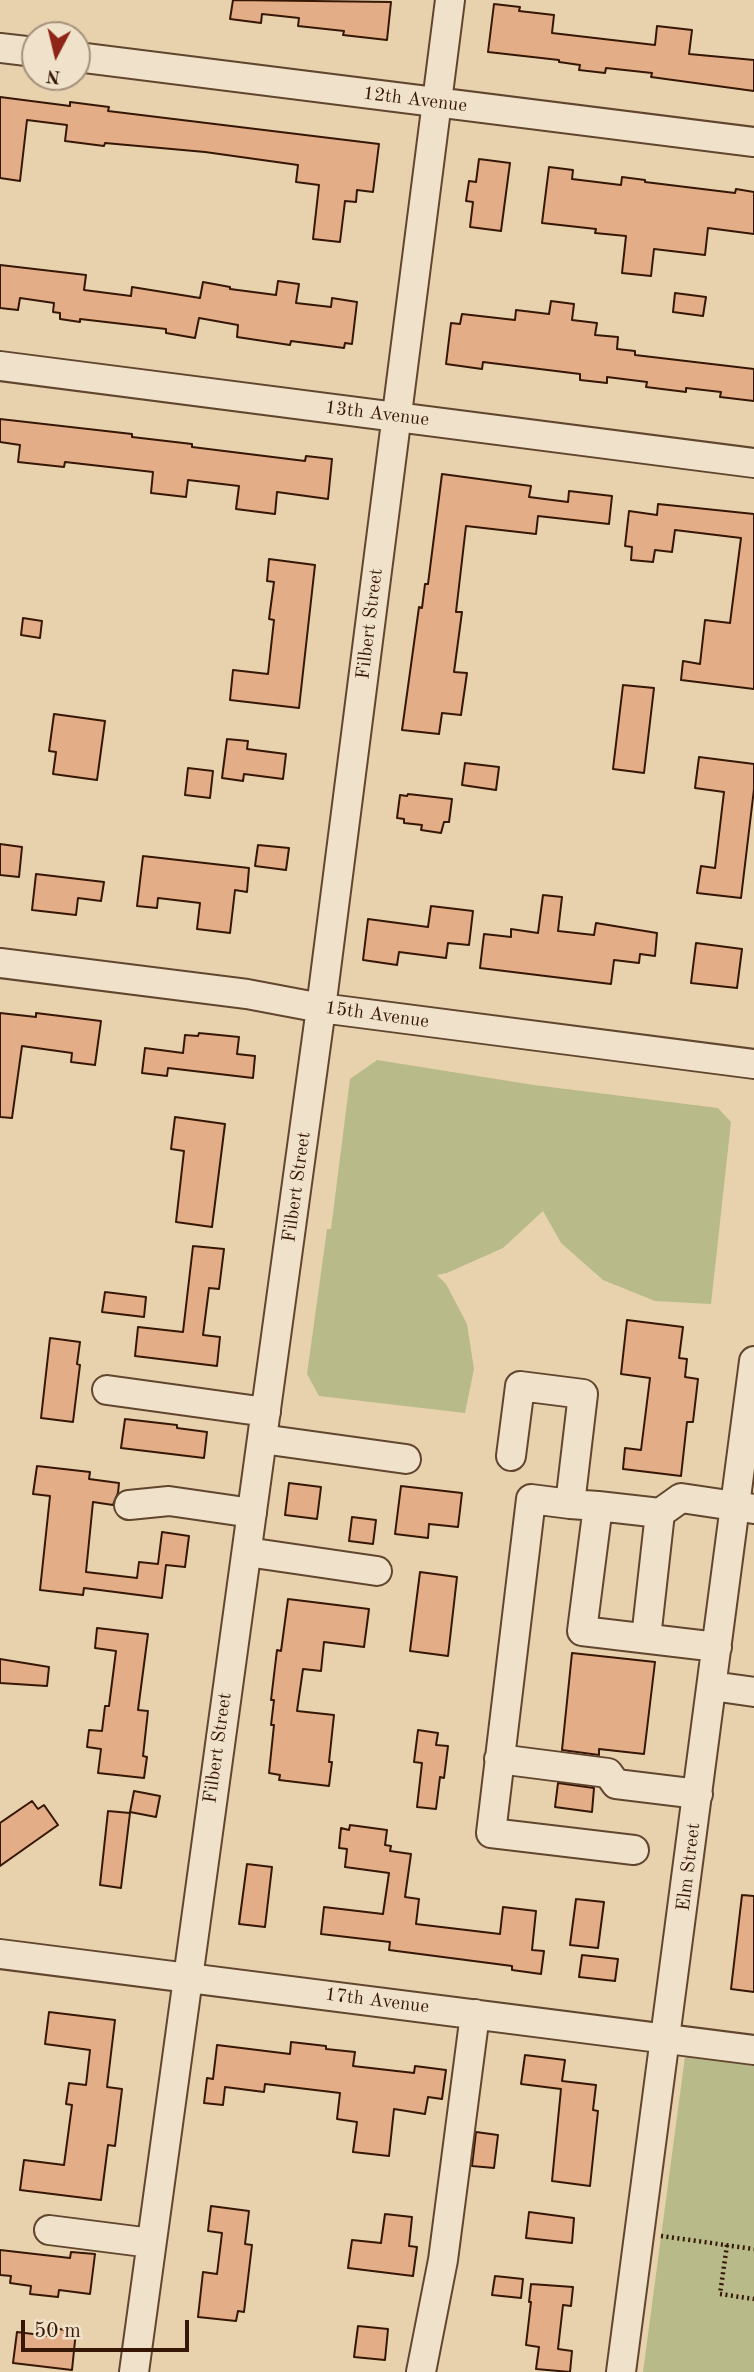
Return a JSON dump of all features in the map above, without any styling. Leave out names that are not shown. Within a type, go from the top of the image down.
[{"type":"street","name":"Filbert Street","points":[[134,2372],[321,1008],[450,0]]},
{"type":"street","points":[[0,48],[21,50]]},
{"type":"street","name":"12th Avenue","points":[[91,59],[754,142]]},
{"type":"street","name":"13th Avenue","points":[[0,366],[754,463]]},
{"type":"street","name":"15th Avenue","points":[[0,963],[754,1064]]},
{"type":"street","name":"Elm Street","points":[[621,2372],[717,1647],[745,1508],[754,1364]]},
{"type":"street","points":[[511,1456],[520,1386],[583,1394],[570,1504]]},
{"type":"street","points":[[107,1390],[406,1459]]},
{"type":"street","points":[[635,1850],[491,1833],[531,1499],[660,1513],[681,1498],[745,1508]]},
{"type":"street","points":[[129,1505],[169,1500],[252,1513]]},
{"type":"street","points":[[598,1506],[582,1631],[717,1647]]},
{"type":"street","points":[[646,1639],[660,1513]]},
{"type":"street","points":[[247,1552],[377,1571]]},
{"type":"street","points":[[712,1686],[754,1692]]},
{"type":"street","points":[[499,1759],[608,1773],[616,1784],[698,1794]]},
{"type":"street","name":"17th Avenue","points":[[0,1954],[754,2050]]},
{"type":"street","points":[[421,2372],[443,2260],[475,2014]]},
{"type":"street","points":[[49,2230],[151,2243]]},
{"type":"path","points":[[640,2233],[754,2249]]},
{"type":"path","points":[[727,2245],[720,2294],[754,2299]]},
{"type":"green space","points":[[377,1060],[534,1085],[718,1108],[731,1122],[711,1304],[655,1301],[603,1280],[561,1243],[543,1211],[503,1248],[437,1275],[446,1284],[467,1324],[474,1369],[465,1413],[319,1396],[307,1374],[327,1229],[331,1229],[350,1079]]},
{"type":"green space","points":[[686,2049],[754,2058],[754,2372],[643,2372]]},
{"type":"building","points":[[233,0],[391,2],[387,40],[343,35],[344,31],[298,26],[299,18],[262,14],[261,23],[230,19]]},
{"type":"building","points":[[494,4],[520,7],[519,11],[554,15],[552,33],[655,45],[657,26],[692,30],[689,54],[754,60],[754,91],[651,77],[652,73],[606,68],[605,73],[579,70],[580,65],[559,60],[488,52]]},
{"type":"building","points":[[0,97],[70,106],[70,102],[109,107],[108,111],[379,144],[373,192],[357,190],[356,202],[345,201],[340,242],[313,239],[319,185],[296,182],[298,165],[205,152],[65,141],[67,125],[27,120],[20,181],[0,178]]},
{"type":"building","points":[[479,159],[510,163],[501,231],[470,227],[473,202],[466,201],[469,181],[476,182]]},
{"type":"building","points":[[549,167],[573,170],[572,179],[621,185],[622,177],[735,193],[736,189],[754,192],[754,234],[708,228],[705,255],[654,249],[651,276],[622,273],[626,236],[595,233],[596,229],[542,223]]},
{"type":"building","points":[[0,265],[86,275],[84,290],[131,296],[132,287],[200,298],[203,282],[230,289],[276,295],[278,281],[299,284],[296,303],[331,307],[332,298],[357,302],[352,344],[345,343],[344,348],[291,341],[290,345],[237,337],[238,325],[199,318],[195,338],[166,333],[166,329],[60,319],[60,313],[53,312],[54,303],[20,298],[18,310],[0,308]]},
{"type":"building","points":[[675,293],[706,297],[703,316],[673,312]]},
{"type":"building","points":[[551,301],[574,304],[572,320],[597,323],[595,335],[618,337],[617,349],[635,351],[635,355],[754,369],[754,401],[720,397],[721,392],[686,388],[686,392],[646,387],[647,382],[607,377],[607,383],[580,380],[580,374],[483,362],[482,369],[446,364],[451,323],[460,324],[462,314],[515,320],[516,310],[549,314]]},
{"type":"building","points":[[0,419],[132,434],[132,437],[192,444],[192,447],[305,461],[306,456],[332,459],[328,499],[277,492],[275,514],[236,509],[239,486],[188,480],[186,497],[151,493],[153,472],[65,462],[64,467],[18,462],[20,445],[0,442]]},
{"type":"building","points":[[442,474],[531,486],[529,497],[568,502],[569,491],[612,496],[609,524],[538,516],[536,534],[466,526],[456,612],[462,612],[454,672],[467,673],[461,715],[442,713],[439,734],[402,730],[419,607],[422,608],[425,584],[428,584]]},
{"type":"building","points":[[658,504],[754,514],[754,689],[681,680],[683,661],[700,664],[705,620],[730,623],[741,538],[675,530],[672,552],[655,550],[653,562],[631,560],[632,547],[625,546],[629,511],[657,515]]},
{"type":"building","points":[[269,559],[315,565],[299,708],[230,700],[233,670],[268,674],[274,620],[269,619],[274,582],[267,581]]},
{"type":"building","points":[[23,618],[42,621],[40,638],[21,635]]},
{"type":"building","points":[[623,685],[654,688],[644,773],[613,769]]},
{"type":"building","points":[[54,714],[105,721],[97,780],[53,774],[56,752],[49,751]]},
{"type":"building","points":[[227,739],[248,741],[247,749],[286,754],[283,779],[244,774],[243,781],[222,778]]},
{"type":"building","points":[[699,757],[754,764],[754,789],[741,898],[697,893],[701,866],[715,868],[724,792],[695,788]]},
{"type":"building","points":[[465,763],[499,767],[496,790],[462,785]]},
{"type":"building","points":[[188,768],[213,771],[210,798],[185,795]]},
{"type":"building","points":[[400,795],[452,799],[449,822],[444,822],[441,833],[421,830],[422,825],[404,823],[404,819],[397,818]]},
{"type":"building","points":[[0,844],[22,847],[19,877],[0,875]]},
{"type":"building","points":[[258,845],[289,848],[286,870],[255,866]]},
{"type":"building","points":[[143,856],[249,868],[247,892],[235,890],[230,933],[197,929],[200,903],[158,898],[157,908],[137,906]]},
{"type":"building","points":[[36,874],[104,882],[101,901],[78,898],[76,915],[32,910]]},
{"type":"building","points":[[543,895],[562,897],[558,931],[594,935],[596,923],[657,933],[655,956],[640,954],[639,963],[614,960],[611,984],[480,968],[484,934],[511,937],[511,929],[538,933]]},
{"type":"building","points":[[431,906],[473,911],[469,945],[448,943],[446,958],[399,952],[397,965],[363,960],[368,919],[428,927]]},
{"type":"building","points":[[696,943],[742,949],[737,988],[691,983]]},
{"type":"building","points":[[0,1013],[36,1017],[36,1013],[101,1021],[95,1065],[71,1062],[72,1053],[22,1046],[12,1118],[0,1117]]},
{"type":"building","points":[[199,1033],[239,1037],[237,1054],[255,1056],[253,1078],[168,1068],[167,1076],[142,1073],[145,1048],[183,1053],[185,1035],[198,1036]]},
{"type":"building","points":[[175,1117],[225,1124],[212,1227],[176,1222],[184,1151],[171,1149]]},
{"type":"building","points":[[193,1246],[224,1249],[219,1289],[209,1288],[203,1335],[220,1337],[217,1366],[135,1356],[138,1327],[183,1332]]},
{"type":"building","points":[[105,1292],[146,1297],[144,1317],[102,1312]]},
{"type":"building","points":[[627,1320],[683,1327],[679,1358],[687,1359],[685,1377],[698,1379],[693,1422],[687,1422],[681,1476],[623,1469],[625,1448],[641,1450],[650,1378],[621,1374]]},
{"type":"building","points":[[50,1338],[80,1342],[73,1422],[41,1418]]},
{"type":"building","points":[[125,1419],[177,1425],[177,1428],[207,1432],[204,1458],[121,1448]]},
{"type":"building","points":[[37,1466],[90,1472],[89,1479],[119,1483],[113,1505],[93,1502],[86,1572],[137,1578],[139,1562],[158,1564],[162,1532],[189,1536],[185,1567],[166,1565],[162,1598],[84,1588],[83,1595],[40,1590],[50,1496],[33,1494]]},
{"type":"building","points":[[289,1483],[321,1487],[317,1519],[285,1515]]},
{"type":"building","points":[[401,1486],[462,1493],[458,1527],[429,1524],[428,1538],[395,1534]]},
{"type":"building","points":[[352,1517],[376,1520],[373,1544],[349,1541]]},
{"type":"building","points":[[420,1572],[457,1577],[448,1656],[410,1651]]},
{"type":"building","points":[[288,1599],[369,1609],[364,1647],[324,1642],[321,1671],[303,1669],[297,1711],[334,1715],[329,1786],[279,1780],[280,1775],[269,1773],[274,1725],[271,1725],[274,1700],[271,1700],[277,1650],[281,1651]]},
{"type":"building","points":[[97,1628],[148,1634],[138,1710],[148,1711],[143,1756],[147,1757],[144,1778],[98,1773],[101,1749],[87,1747],[89,1730],[102,1731],[105,1706],[109,1706],[116,1651],[95,1648]]},
{"type":"building","points":[[572,1653],[655,1662],[644,1754],[599,1749],[599,1755],[562,1750]]},
{"type":"building","points":[[0,1659],[49,1667],[47,1686],[0,1683]]},
{"type":"building","points":[[418,1730],[438,1733],[436,1745],[448,1746],[436,1809],[417,1807],[422,1763],[414,1762]]},
{"type":"building","points":[[558,1783],[594,1788],[592,1812],[555,1807]]},
{"type":"building","points":[[134,1791],[160,1796],[156,1817],[130,1812]]},
{"type":"building","points":[[32,1801],[38,1809],[44,1805],[58,1825],[0,1866],[0,1823]]},
{"type":"building","points":[[108,1811],[130,1813],[121,1888],[100,1885]]},
{"type":"building","points":[[350,1825],[387,1830],[385,1845],[391,1846],[390,1851],[411,1854],[405,1897],[419,1899],[416,1924],[500,1934],[503,1907],[536,1911],[532,1950],[544,1951],[541,1974],[512,1970],[512,1966],[389,1950],[390,1942],[321,1934],[324,1907],[383,1914],[389,1873],[345,1867],[347,1849],[339,1848],[341,1828],[349,1830]]},
{"type":"building","points":[[247,1864],[272,1867],[265,1927],[239,1924]]},
{"type":"building","points":[[742,1895],[754,1896],[754,1992],[731,1989]]},
{"type":"building","points":[[576,1899],[604,1902],[598,1948],[570,1945]]},
{"type":"building","points":[[582,1955],[618,1959],[615,1981],[579,1977]]},
{"type":"building","points":[[49,2012],[115,2020],[107,2087],[122,2089],[115,2146],[108,2145],[101,2200],[20,2190],[24,2160],[64,2165],[72,2105],[66,2104],[69,2083],[86,2085],[90,2050],[45,2044]]},
{"type":"building","points":[[291,2042],[355,2052],[353,2066],[414,2073],[415,2066],[446,2070],[442,2099],[428,2097],[425,2114],[394,2109],[389,2156],[353,2152],[357,2122],[337,2119],[340,2093],[265,2084],[264,2092],[225,2087],[223,2105],[204,2103],[207,2078],[213,2079],[217,2045],[290,2054]]},
{"type":"building","points":[[525,2055],[565,2060],[562,2081],[596,2085],[593,2110],[598,2111],[590,2186],[552,2181],[561,2089],[521,2084]]},
{"type":"building","points":[[476,2132],[498,2135],[494,2168],[472,2166]]},
{"type":"building","points":[[211,2206],[249,2211],[245,2244],[252,2245],[244,2312],[238,2311],[236,2321],[198,2317],[203,2272],[217,2274],[222,2233],[208,2231]]},
{"type":"building","points":[[529,2212],[574,2218],[572,2243],[526,2238]]},
{"type":"building","points":[[385,2214],[412,2217],[409,2246],[417,2247],[413,2276],[348,2268],[352,2240],[381,2243]]},
{"type":"building","points":[[0,2250],[70,2258],[71,2252],[95,2254],[90,2294],[59,2290],[58,2297],[30,2294],[31,2286],[10,2283],[11,2276],[0,2275]]},
{"type":"building","points":[[495,2276],[523,2279],[521,2298],[492,2295]]},
{"type":"building","points":[[531,2284],[573,2287],[571,2306],[563,2305],[558,2349],[572,2351],[570,2372],[536,2369],[539,2347],[526,2345]]},
{"type":"building","points":[[358,2326],[388,2329],[385,2360],[354,2357]]},
{"type":"building","points":[[50,2328],[76,2331],[72,2370],[13,2363],[17,2332],[49,2336]]}]
